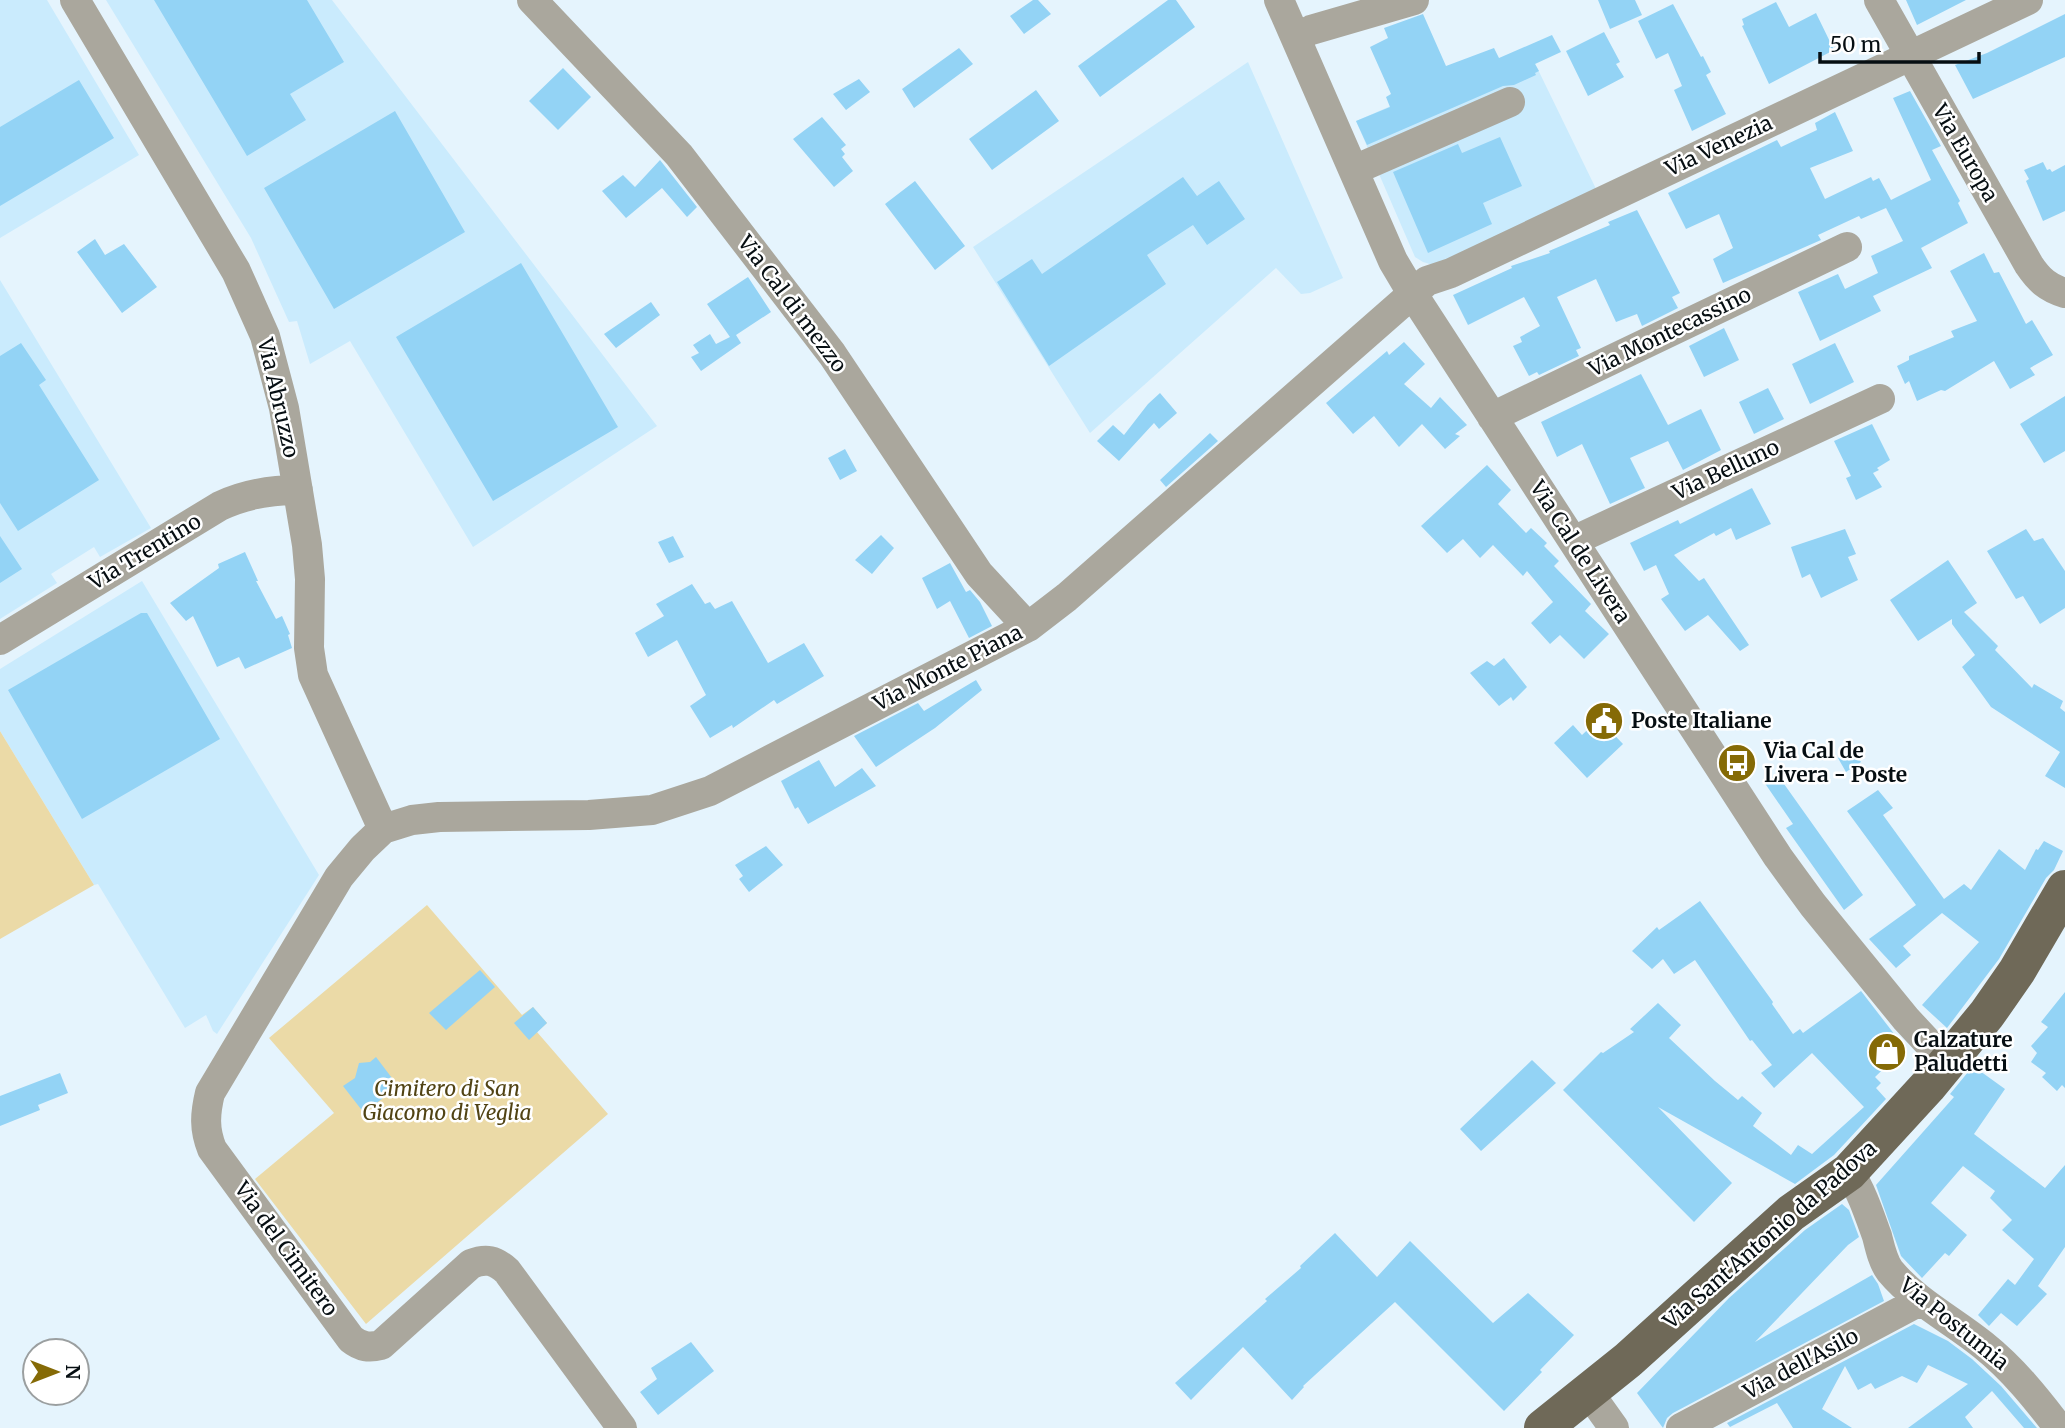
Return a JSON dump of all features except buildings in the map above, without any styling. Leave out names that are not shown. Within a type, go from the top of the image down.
[{"type":"main road","name":"Via Sant'Antonio da Padova","points":[[1546,1426],[1589,1393],[1699,1297],[1785,1217],[1849,1172],[1947,1063],[1987,1014],[2017,971],[2065,890]]},
{"type":"street","name":"Via Abruzzo","points":[[75,0],[225,251],[251,301],[265,336],[279,382],[309,564],[309,648],[313,675],[383,829]]},
{"type":"street","name":"Via Cal di mezzo","points":[[532,0],[678,155],[832,354],[979,574],[1028,627]]},
{"type":"street","name":"Via Cal de Livera","points":[[1279,0],[1393,261],[1412,293],[1792,876],[1906,1019],[1947,1063]]},
{"type":"street","points":[[1296,37],[1311,30],[1414,0]]},
{"type":"street","name":"Via Europa","points":[[1879,0],[2029,265],[2048,286],[2065,293]]},
{"type":"street","name":"Via Venezia","points":[[1412,293],[1427,281],[1451,273],[2028,0]]},
{"type":"street","points":[[1354,170],[1510,102]]},
{"type":"street","name":"Via Montecassino","points":[[1492,417],[1847,247]]},
{"type":"street","name":"Via Monte Piana","points":[[383,829],[412,820],[439,817],[589,815],[652,810],[710,791],[1028,627],[1067,597],[1412,293]]},
{"type":"street","name":"Via Belluno","points":[[1573,541],[1880,399]]},
{"type":"street","name":"Via Trentino","points":[[0,640],[220,506],[246,496],[298,490]]},
{"type":"street","name":"Via del Cimitero","points":[[383,829],[362,848],[340,877],[210,1093],[205,1112],[205,1133],[212,1149],[351,1339],[359,1346],[381,1345],[471,1264],[483,1259],[497,1262],[507,1271],[622,1428]]},
{"type":"street","name":"Via Postumia","points":[[1849,1172],[1865,1202],[1887,1267],[1920,1301],[1984,1345],[2003,1362],[2022,1381],[2059,1428]]},
{"type":"street","name":"Via dell'Asilo","points":[[1681,1428],[1920,1301]]},
{"type":"street","points":[[1589,1393],[1614,1428]]},
{"type":"shaded area","points":[[0,0],[47,0],[139,155],[0,238]]},
{"type":"shaded area","points":[[106,0],[332,0],[657,426],[473,547],[350,341],[310,364],[297,321],[289,322],[251,238]]},
{"type":"shaded area","points":[[1527,47],[1599,195],[1433,265],[1423,262],[1415,257],[1356,121]]},
{"type":"shaded area","points":[[1248,62],[1343,278],[1310,293],[1301,294],[1276,268],[1090,433],[973,247]]},
{"type":"shaded area","points":[[0,280],[151,528],[100,557],[94,547],[51,574],[57,583],[0,619]]},
{"type":"shaded area","points":[[142,581],[319,875],[217,1034],[206,1015],[185,1028],[98,884],[94,885],[0,731],[0,669]]},
{"type":"green space","points":[[0,731],[94,885],[0,939]]},
{"type":"green space","name":"Cimitero di San Giacomo di Veglia","points":[[427,905],[522,1015],[533,1007],[547,1023],[537,1032],[608,1114],[366,1324],[255,1179],[334,1113],[269,1038]]},
{"type":"place","name":"Poste Italiane","points":[[1604,721]]},
{"type":"place","name":"Via Cal de Livera - Poste","points":[[1737,763]]},
{"type":"place","name":"Calzature Paludetti","points":[[1887,1052]]}]
